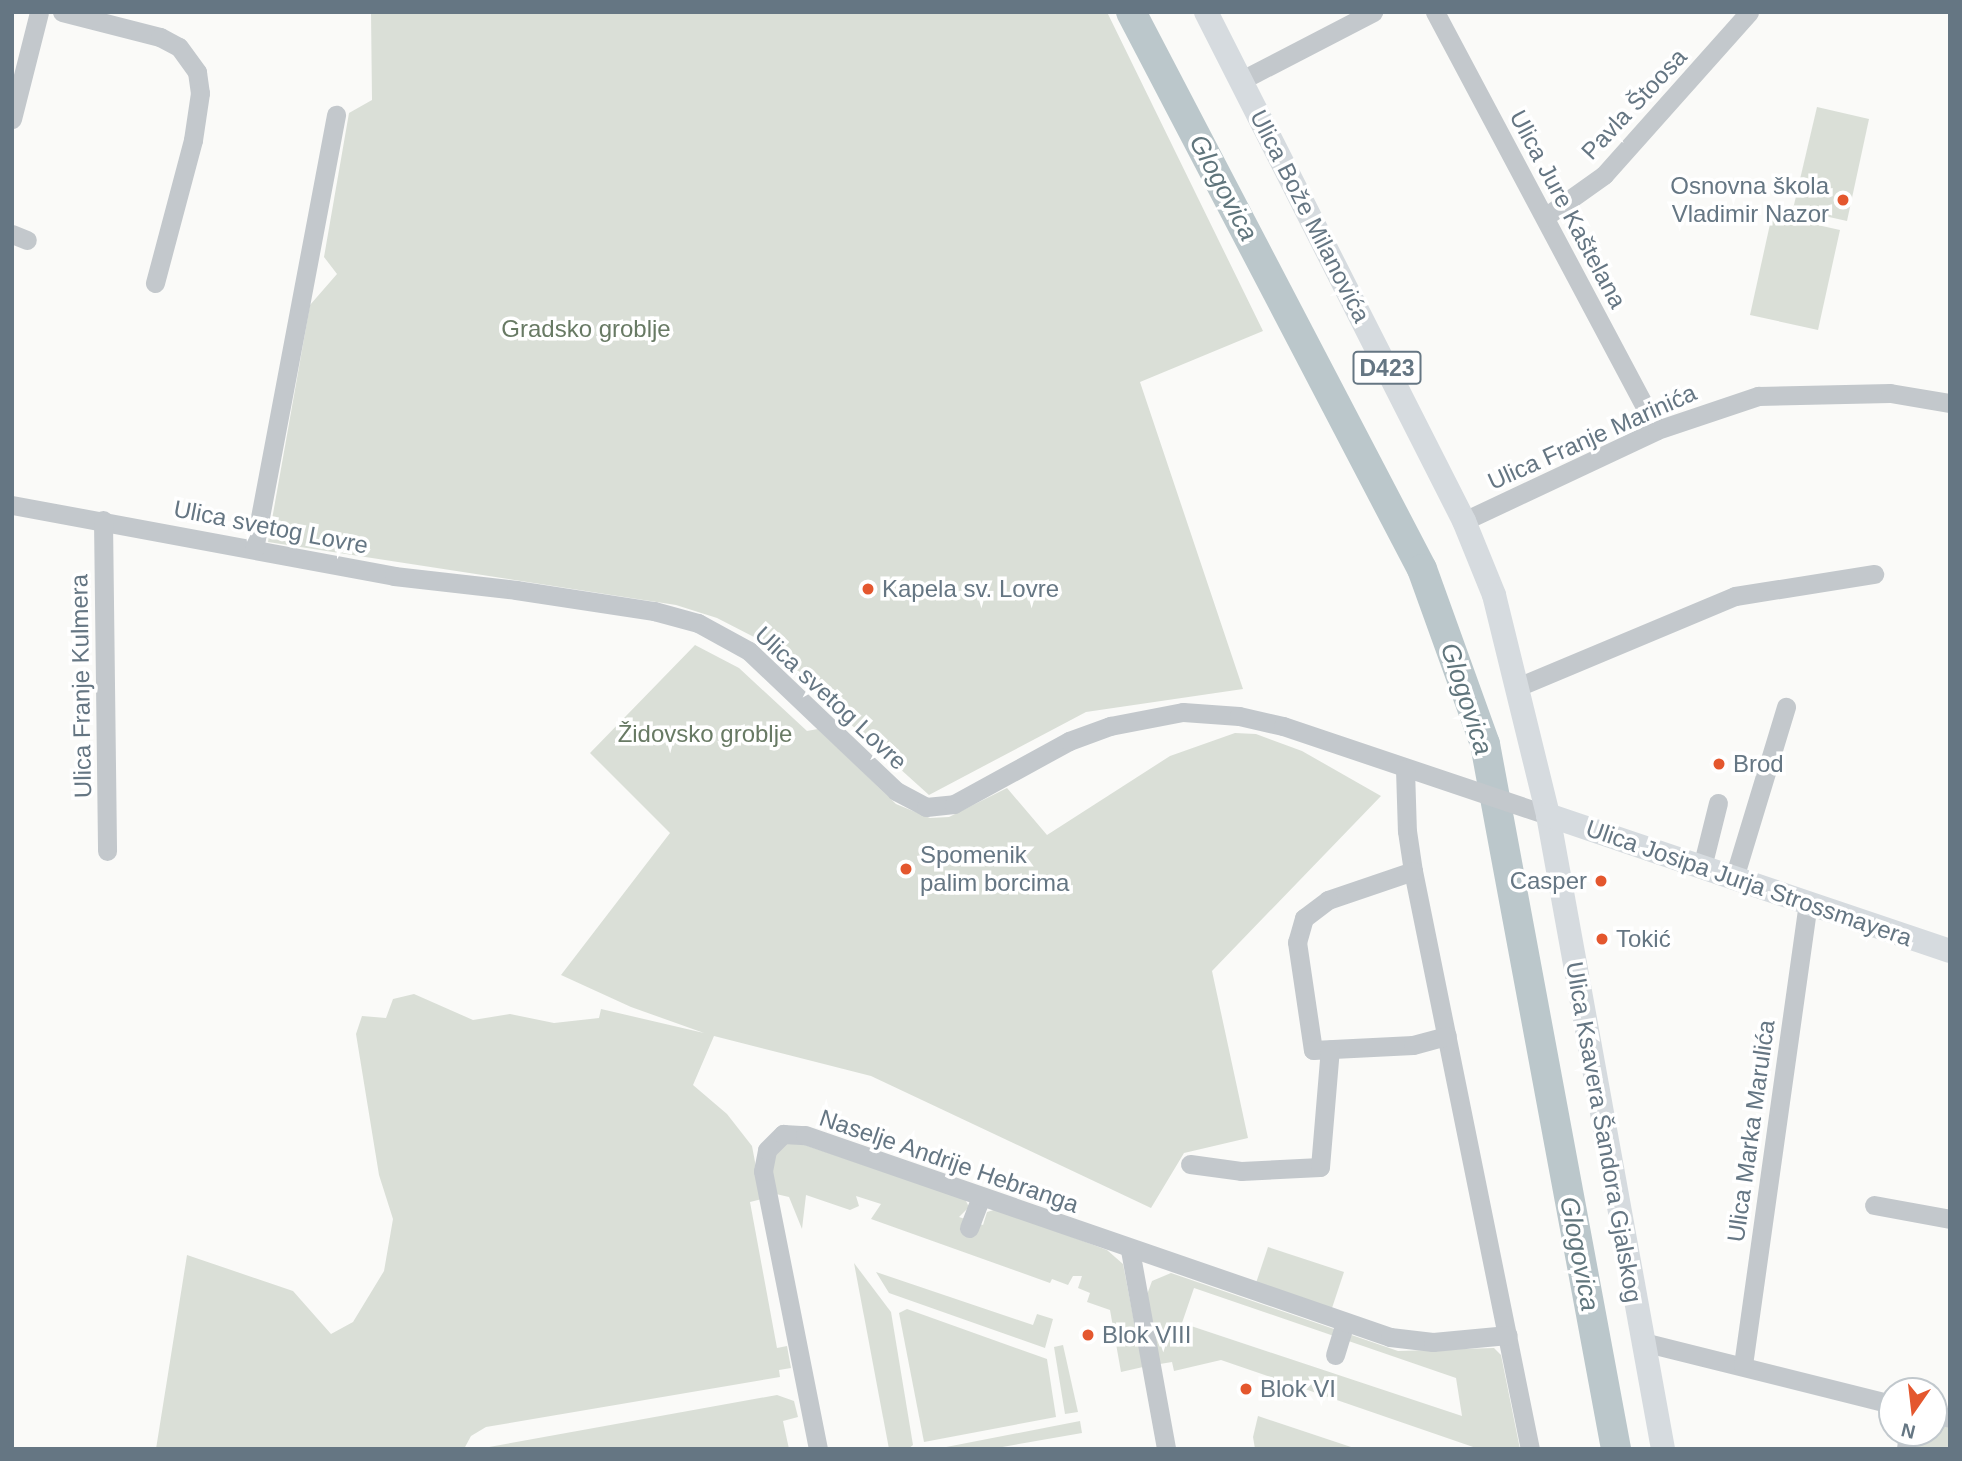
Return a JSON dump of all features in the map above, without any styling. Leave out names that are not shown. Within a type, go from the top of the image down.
[{"type":"main road","name":"Ulica Bože Milanovića","points":[[1206,12],[1464,521],[1494,594],[1520,686],[1548,815]]},
{"type":"main road","name":"Ulica Josipa Jurja Strossmayera","points":[[1548,815],[1950,951]]},
{"type":"main road","name":"Ulica Ksavera Šandora Gjalskog","points":[[1548,815],[1663,1449]]},
{"type":"street","points":[[12,119],[39,12]]},
{"type":"street","points":[[62,12],[160,37],[179,47],[197,72],[200,93],[193,140],[155,283]]},
{"type":"street","points":[[1241,81],[1373,12]]},
{"type":"street","name":"Ulica Jure Kaštelana","points":[[1435,12],[1657,430]]},
{"type":"street","name":"Pavla Štoosa","points":[[1545,217],[1604,175],[1749,12]]},
{"type":"street","points":[[254,549],[336,115]]},
{"type":"street","name":"Ulica Franje Marinića","points":[[1464,521],[1657,430],[1758,396],[1890,393],[1950,402]]},
{"type":"street","name":"Ulica svetog Lovre","points":[[12,505],[394,576],[654,611],[698,623],[749,651],[896,791],[909,802],[926,807],[939,808],[964,799],[1069,741],[1110,726],[1183,712],[1239,716],[1283,726],[1548,815]]},
{"type":"street","name":"Ulica Franje Kulmera","points":[[103,520],[107,851]]},
{"type":"street","points":[[1520,686],[1735,596],[1874,573]]},
{"type":"street","points":[[1734,878],[1786,707]]},
{"type":"street","points":[[1405,769],[1406,831],[1413,871],[1530,1449]]},
{"type":"street","points":[[1702,867],[1717,803]]},
{"type":"street","points":[[1413,871],[1328,900],[1304,918],[1297,942],[1313,1050],[1413,1045],[1447,1036]]},
{"type":"street","name":"Ulica Marka Marulića","points":[[1743,1365],[1808,904]]},
{"type":"street","points":[[1190,1164],[1241,1171],[1320,1167],[1330,1049]]},
{"type":"street","name":"Naselje Andrije Hebranga","points":[[818,1449],[763,1171],[767,1150],[783,1134],[805,1135],[1130,1250],[1345,1322],[1413,1341],[1508,1335]]},
{"type":"street","points":[[969,1228],[981,1197]]},
{"type":"street","points":[[1874,1205],[1950,1219]]},
{"type":"street","points":[[1130,1250],[1166,1449]]},
{"type":"street","points":[[1335,1355],[1345,1322]]},
{"type":"street","points":[[1643,1342],[1878,1400]]},
{"type":"green space","name":"Gradsko groblje","points":[[371,12],[1107,12],[1263,331],[1140,382],[1243,689],[1086,712],[929,795],[754,637],[717,618],[676,605],[268,542],[310,305],[337,274],[324,257],[349,113],[372,100]]},
{"type":"green space","points":[[1817,107],[1869,119],[1847,221],[1793,209]]},
{"type":"green space","points":[[1772,215],[1840,230],[1818,330],[1750,315]]},
{"type":"green space","name":"Židovsko groblje","points":[[695,645],[739,668],[807,731],[818,729],[896,804],[930,818],[949,817],[1007,788],[1047,835],[1170,756],[1235,733],[1256,734],[1302,751],[1381,796],[1212,971],[1248,1138],[1184,1153],[1151,1208],[871,1076],[714,1036],[693,1085],[727,1114],[752,1146],[762,1199],[750,1202],[777,1348],[787,1346],[791,1368],[779,1370],[780,1377],[486,1427],[471,1436],[464,1449],[156,1449],[187,1255],[293,1291],[331,1334],[353,1322],[384,1271],[393,1219],[379,1175],[356,1034],[362,1016],[386,1018],[393,999],[414,994],[473,1020],[510,1014],[554,1023],[599,1018],[601,1009],[704,1033],[631,1007],[561,975],[670,833],[590,753]]},
{"type":"green space","points":[[796,1142],[965,1199],[969,1207],[959,1217],[983,1225],[987,1212],[997,1209],[1107,1250],[1123,1264],[1143,1367],[1121,1372],[1110,1310],[1087,1302],[1090,1293],[1078,1288],[1082,1276],[1073,1276],[1068,1285],[1052,1279],[1050,1283],[871,1219],[881,1204],[856,1196],[859,1206],[850,1210],[806,1195],[802,1229],[789,1197],[776,1194],[771,1168],[773,1158],[786,1143]]},
{"type":"green space","points":[[1268,1247],[1344,1272],[1332,1308],[1256,1283]]},
{"type":"green space","points":[[854,1263],[891,1312],[913,1445],[908,1449],[889,1449]]},
{"type":"green space","points":[[876,1272],[1033,1325],[1037,1314],[1053,1319],[1045,1348],[889,1293]]},
{"type":"green space","points":[[1171,1273],[1398,1351],[1494,1348],[1501,1355],[1520,1449],[1479,1449],[1221,1360],[1174,1371],[1172,1362],[1160,1364],[1145,1300],[1152,1281]],"holes":[[[1194,1288],[1456,1378],[1462,1416],[1182,1323]]]},
{"type":"green space","points":[[907,1309],[1047,1359],[1056,1417],[924,1442],[899,1313]]},
{"type":"green space","points":[[1063,1345],[1078,1412],[1065,1414],[1054,1347]]},
{"type":"green space","points":[[777,1395],[794,1401],[798,1417],[783,1421],[789,1449],[478,1449]]},
{"type":"green space","points":[[1258,1416],[1357,1449],[1255,1449],[1253,1437]]},
{"type":"green space","points":[[1080,1421],[1082,1433],[991,1449],[936,1449]]},
{"type":"green space","points":[[1948,1427],[1950,1428],[1950,1449],[1916,1449],[1948,1447]]},
{"type":"waterway","name":"Glogovica","points":[[1131,12],[1422,569],[1485,744],[1616,1449]]},
{"type":"place","name":"Osnovna škola Vladimir Nazor","points":[[1843,200]]},
{"type":"place","name":"Kapela sv. Lovre","points":[[868,589]]},
{"type":"place","name":"Brod","points":[[1719,764]]},
{"type":"place","name":"Spomenik palim borcima","points":[[906,869]]},
{"type":"place","name":"Casper","points":[[1601,881]]},
{"type":"place","name":"Tokić","points":[[1602,939]]},
{"type":"place","name":"Blok VIII","points":[[1088,1335]]},
{"type":"place","name":"Blok VI","points":[[1246,1389]]}]
